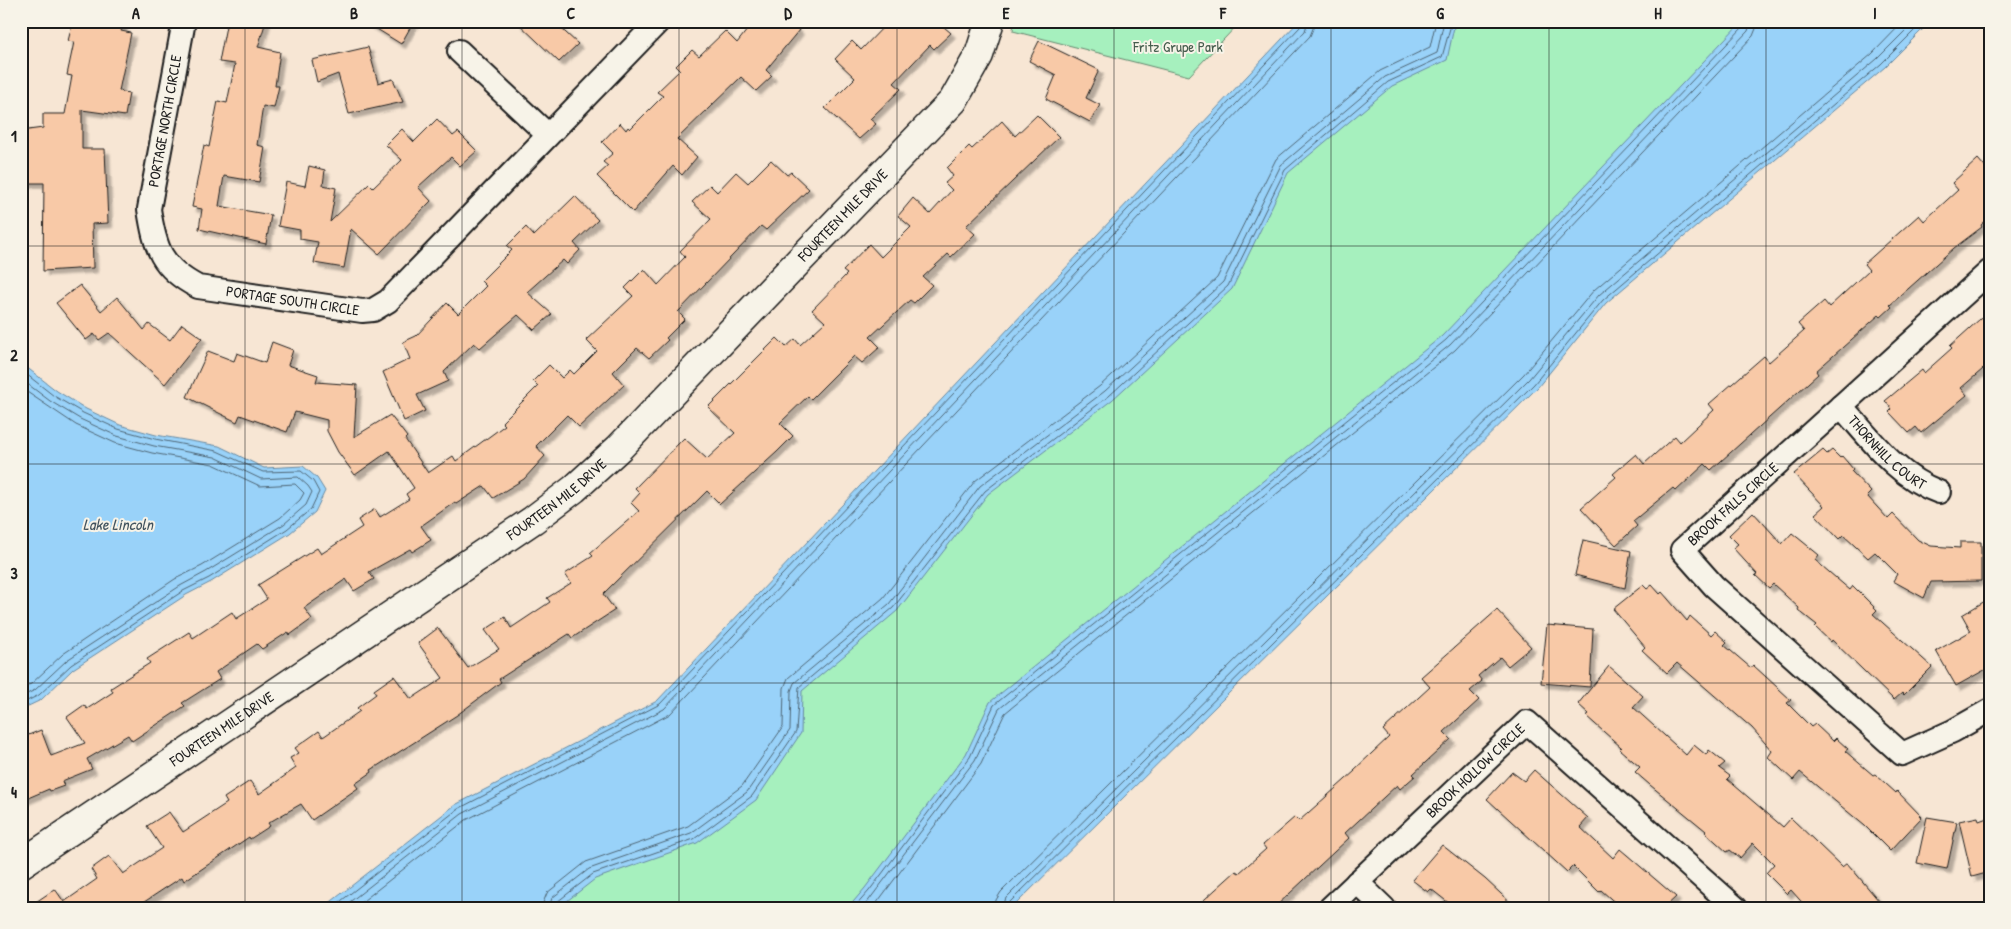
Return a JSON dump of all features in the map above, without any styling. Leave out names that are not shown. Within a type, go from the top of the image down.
[{"type":"street","name":"PORTAGE NORTH CIRCLE","points":[[151,222],[149,209],[184,21]]},
{"type":"street","name":"PORTAGE SOUTH CIRCLE","points":[[151,222],[152,235],[168,265],[198,287],[362,312],[373,310],[388,301],[659,21]]},
{"type":"street","name":"FOURTEEN MILE DRIVE","points":[[21,864],[534,520],[574,489],[619,448],[953,101],[969,76],[990,24]]},
{"type":"street","points":[[459,51],[548,135]]},
{"type":"street","name":"BROOK FALLS CIRCLE","points":[[1990,271],[1682,550],[1714,586],[1902,754],[1953,731],[1990,710]]},
{"type":"street","name":"THORNHILL COURT","points":[[1841,406],[1904,475],[1924,487],[1939,492]]},
{"type":"street","name":"BROOK HOLLOW CIRCLE","points":[[1330,908],[1527,722],[1736,908]]},
{"type":"street","points":[[1357,882],[1384,908]]},
{"type":"green space","name":"Fritz Grupe Park","points":[[1014,21],[1241,21],[1189,76],[1013,31]]},
{"type":"green space","points":[[1420,21],[1810,21],[875,908],[501,908]]},
{"type":"water","points":[[1299,21],[1459,21],[1454,27],[1447,60],[1392,86],[1288,173],[1232,289],[1112,400],[988,494],[897,611],[802,691],[801,733],[756,800],[697,843],[595,879],[558,908],[323,908],[455,805],[657,701]]},
{"type":"water","points":[[1742,21],[1931,21],[1885,67],[1606,303],[1538,387],[1012,908],[848,908],[966,754],[990,702],[1442,336]]},
{"type":"water","name":"Lake Lincoln","points":[[21,363],[57,391],[86,409],[120,425],[156,435],[219,446],[264,468],[303,466],[317,478],[325,491],[315,512],[290,533],[211,582],[186,595],[73,669],[41,700],[22,709]]},
{"type":"building","points":[[73,21],[124,21],[121,31],[131,33],[119,91],[129,93],[125,116],[82,110],[82,149],[105,149],[108,223],[92,224],[93,268],[43,271],[44,183],[21,183],[21,131],[43,128],[43,114],[65,114],[72,76],[67,75],[74,42],[68,41]]},
{"type":"building","points":[[227,21],[266,21],[258,47],[280,52],[275,86],[279,86],[274,108],[263,106],[257,145],[265,147],[259,182],[224,176],[219,206],[271,215],[266,244],[199,229],[202,209],[192,207],[204,145],[209,147],[218,101],[227,103],[235,64],[219,62]]},
{"type":"building","points":[[364,21],[414,21],[401,44]]},
{"type":"building","points":[[516,21],[553,21],[578,44],[559,62]]},
{"type":"building","points":[[754,21],[789,21],[799,30],[766,70],[772,76],[756,91],[741,77],[677,139],[697,157],[682,175],[673,166],[633,212],[597,176],[608,166],[603,162],[613,153],[602,142],[620,123],[626,130],[628,127],[630,129],[663,96],[657,92],[680,70],[676,66],[692,50],[699,56],[725,31],[737,43]]},
{"type":"building","points":[[889,21],[937,21],[951,33],[934,49],[930,45],[894,83],[901,89],[870,119],[876,124],[859,139],[825,108],[855,78],[835,59],[852,41],[861,50]]},
{"type":"building","points":[[1039,41],[1099,70],[1086,98],[1100,105],[1090,122],[1046,99],[1056,75],[1029,61]]},
{"type":"building","points":[[368,47],[378,83],[393,79],[403,102],[349,114],[338,74],[317,82],[312,60]]},
{"type":"building","points":[[1037,115],[1059,137],[966,226],[975,234],[951,257],[948,254],[923,277],[932,285],[914,303],[910,300],[870,337],[880,347],[862,363],[854,356],[811,399],[808,396],[780,423],[793,436],[777,452],[720,504],[707,491],[603,594],[615,610],[572,638],[569,634],[499,679],[501,682],[457,715],[371,770],[372,772],[355,784],[358,788],[312,820],[301,804],[268,823],[270,826],[250,839],[249,837],[184,881],[182,877],[135,908],[27,908],[55,889],[64,902],[97,879],[91,869],[109,856],[123,874],[162,848],[147,826],[169,812],[183,832],[227,803],[224,798],[250,781],[259,794],[296,768],[290,758],[299,753],[295,748],[319,731],[323,737],[360,711],[357,708],[376,694],[374,690],[394,676],[411,699],[443,678],[418,643],[438,628],[468,668],[499,649],[485,630],[505,617],[511,628],[550,602],[547,598],[571,583],[565,574],[593,556],[590,553],[639,511],[631,503],[640,493],[635,488],[684,438],[707,459],[735,433],[708,407],[777,338],[786,347],[795,339],[800,345],[825,322],[812,310],[847,274],[843,271],[869,244],[881,257],[911,227],[898,216],[913,198],[930,214],[952,190],[945,183],[953,176],[947,168],[969,146],[972,149],[1002,121],[1015,136]]},
{"type":"building","points":[[437,119],[453,136],[458,132],[477,151],[460,166],[451,157],[418,187],[431,201],[379,254],[351,229],[344,268],[314,263],[318,242],[300,239],[300,230],[278,226],[286,182],[305,186],[309,166],[325,170],[323,185],[336,188],[330,222],[369,184],[373,188],[402,160],[386,145],[402,129],[414,142]]},
{"type":"building","points":[[1978,159],[1990,173],[1990,217],[1981,225],[1982,227],[1954,248],[1890,305],[1892,307],[1881,317],[1879,315],[1816,371],[1818,374],[1711,470],[1705,464],[1676,491],[1673,488],[1633,521],[1637,526],[1616,545],[1581,508],[1616,477],[1613,474],[1636,454],[1644,464],[1675,436],[1680,442],[1714,410],[1709,404],[1764,356],[1769,362],[1804,331],[1798,324],[1824,301],[1829,307],[1869,270],[1864,264],[1919,215],[1924,221],[1958,190],[1952,183]]},
{"type":"building","points":[[771,160],[787,175],[791,172],[809,189],[766,230],[761,226],[678,312],[685,319],[666,338],[668,340],[649,358],[637,348],[613,372],[624,385],[579,427],[567,415],[536,446],[545,456],[524,479],[493,498],[484,486],[456,504],[455,502],[421,526],[431,540],[412,552],[410,549],[369,572],[374,579],[354,591],[346,579],[304,608],[312,619],[290,635],[288,632],[262,649],[257,644],[216,672],[220,679],[182,703],[185,706],[132,741],[128,735],[87,759],[92,769],[62,781],[64,786],[50,791],[49,789],[21,801],[21,755],[27,753],[21,738],[41,730],[51,756],[85,743],[67,717],[84,705],[87,709],[113,692],[111,688],[150,663],[147,659],[189,632],[193,638],[232,612],[236,619],[267,599],[258,585],[317,548],[321,554],[362,527],[358,520],[375,509],[380,517],[409,499],[406,494],[414,488],[389,451],[355,475],[338,452],[327,431],[327,420],[295,412],[287,432],[240,415],[237,422],[187,397],[208,351],[234,361],[237,353],[265,363],[272,342],[293,350],[288,365],[318,375],[316,382],[357,385],[354,437],[390,415],[407,437],[405,439],[428,473],[453,456],[456,461],[505,425],[502,422],[538,386],[533,381],[549,365],[562,378],[570,370],[574,374],[597,351],[586,340],[633,296],[625,288],[644,269],[658,285],[685,257],[680,251],[711,219],[692,202],[710,185],[717,192],[736,172],[748,183]]},
{"type":"building","points":[[575,196],[598,220],[574,243],[580,250],[567,264],[563,260],[527,292],[552,314],[534,330],[518,315],[480,348],[474,343],[444,372],[448,381],[417,395],[425,411],[404,421],[383,372],[410,359],[403,342],[416,336],[447,303],[458,314],[486,286],[481,281],[512,250],[507,246],[526,227],[534,236]]},
{"type":"building","points":[[80,285],[101,311],[117,297],[144,330],[149,324],[170,340],[182,324],[202,338],[165,384],[109,333],[99,340],[94,334],[86,340],[56,303]]},
{"type":"building","points":[[1990,310],[1990,363],[1961,388],[1967,395],[1921,433],[1916,427],[1909,433],[1889,412],[1892,409],[1885,401],[1922,370],[1924,373],[1952,348],[1950,346]]},
{"type":"building","points":[[1823,450],[1827,454],[1832,450],[1840,458],[1842,456],[1853,469],[1851,471],[1871,492],[1867,496],[1888,519],[1893,514],[1918,540],[1931,546],[1960,548],[1960,542],[1981,542],[1981,581],[1931,582],[1924,598],[1893,581],[1897,574],[1875,552],[1868,558],[1843,535],[1839,539],[1815,514],[1824,506],[1794,474]]},
{"type":"building","points":[[1753,512],[1782,544],[1792,533],[1819,555],[1815,560],[1850,590],[1853,586],[1877,610],[1873,614],[1932,667],[1904,695],[1902,693],[1894,700],[1832,640],[1831,642],[1815,627],[1817,625],[1798,610],[1799,608],[1773,584],[1769,588],[1755,575],[1757,574],[1733,548],[1738,544],[1729,535]]},
{"type":"building","points":[[1583,540],[1631,551],[1625,588],[1575,575]]},
{"type":"building","points":[[1643,585],[1647,589],[1652,585],[1660,594],[1662,592],[1687,621],[1690,616],[1711,635],[1715,631],[1727,642],[1724,645],[1751,668],[1753,665],[1791,700],[1787,703],[1811,727],[1815,724],[1833,741],[1836,738],[1848,749],[1845,751],[1896,793],[1897,791],[1922,817],[1890,851],[1865,826],[1800,772],[1793,780],[1768,757],[1772,751],[1752,728],[1677,663],[1667,673],[1642,650],[1645,647],[1613,609]]},
{"type":"building","points":[[1990,598],[1990,667],[1956,686],[1936,651],[1971,631],[1962,615]]},
{"type":"building","points":[[1497,610],[1531,647],[1508,666],[1500,657],[1478,676],[1482,681],[1470,691],[1479,700],[1444,732],[1451,739],[1413,774],[1415,776],[1400,789],[1397,785],[1345,833],[1349,838],[1274,908],[1195,908],[1236,871],[1239,873],[1266,849],[1263,845],[1295,817],[1299,821],[1355,771],[1389,737],[1383,730],[1430,687],[1421,677]]},
{"type":"building","points":[[1547,625],[1593,629],[1590,687],[1541,683]]},
{"type":"building","points":[[1609,666],[1643,696],[1633,707],[1686,755],[1694,745],[1706,755],[1709,750],[1725,763],[1719,768],[1730,776],[1727,779],[1783,827],[1791,818],[1842,867],[1847,863],[1885,908],[1807,908],[1791,890],[1787,894],[1766,873],[1774,864],[1753,843],[1740,858],[1730,850],[1727,852],[1706,831],[1635,772],[1640,767],[1586,716],[1589,714],[1578,704]]},
{"type":"building","points":[[1534,770],[1588,818],[1580,827],[1613,858],[1620,849],[1676,897],[1664,908],[1621,908],[1601,890],[1599,892],[1573,866],[1567,872],[1487,799],[1512,772],[1524,781]]},
{"type":"building","points":[[1927,817],[1957,822],[1947,869],[1917,863]]},
{"type":"building","points":[[1978,817],[1979,821],[1990,817],[1990,872],[1972,877],[1959,821]]},
{"type":"building","points":[[1442,845],[1485,879],[1516,908],[1455,908],[1431,889],[1428,892],[1412,880]]}]
